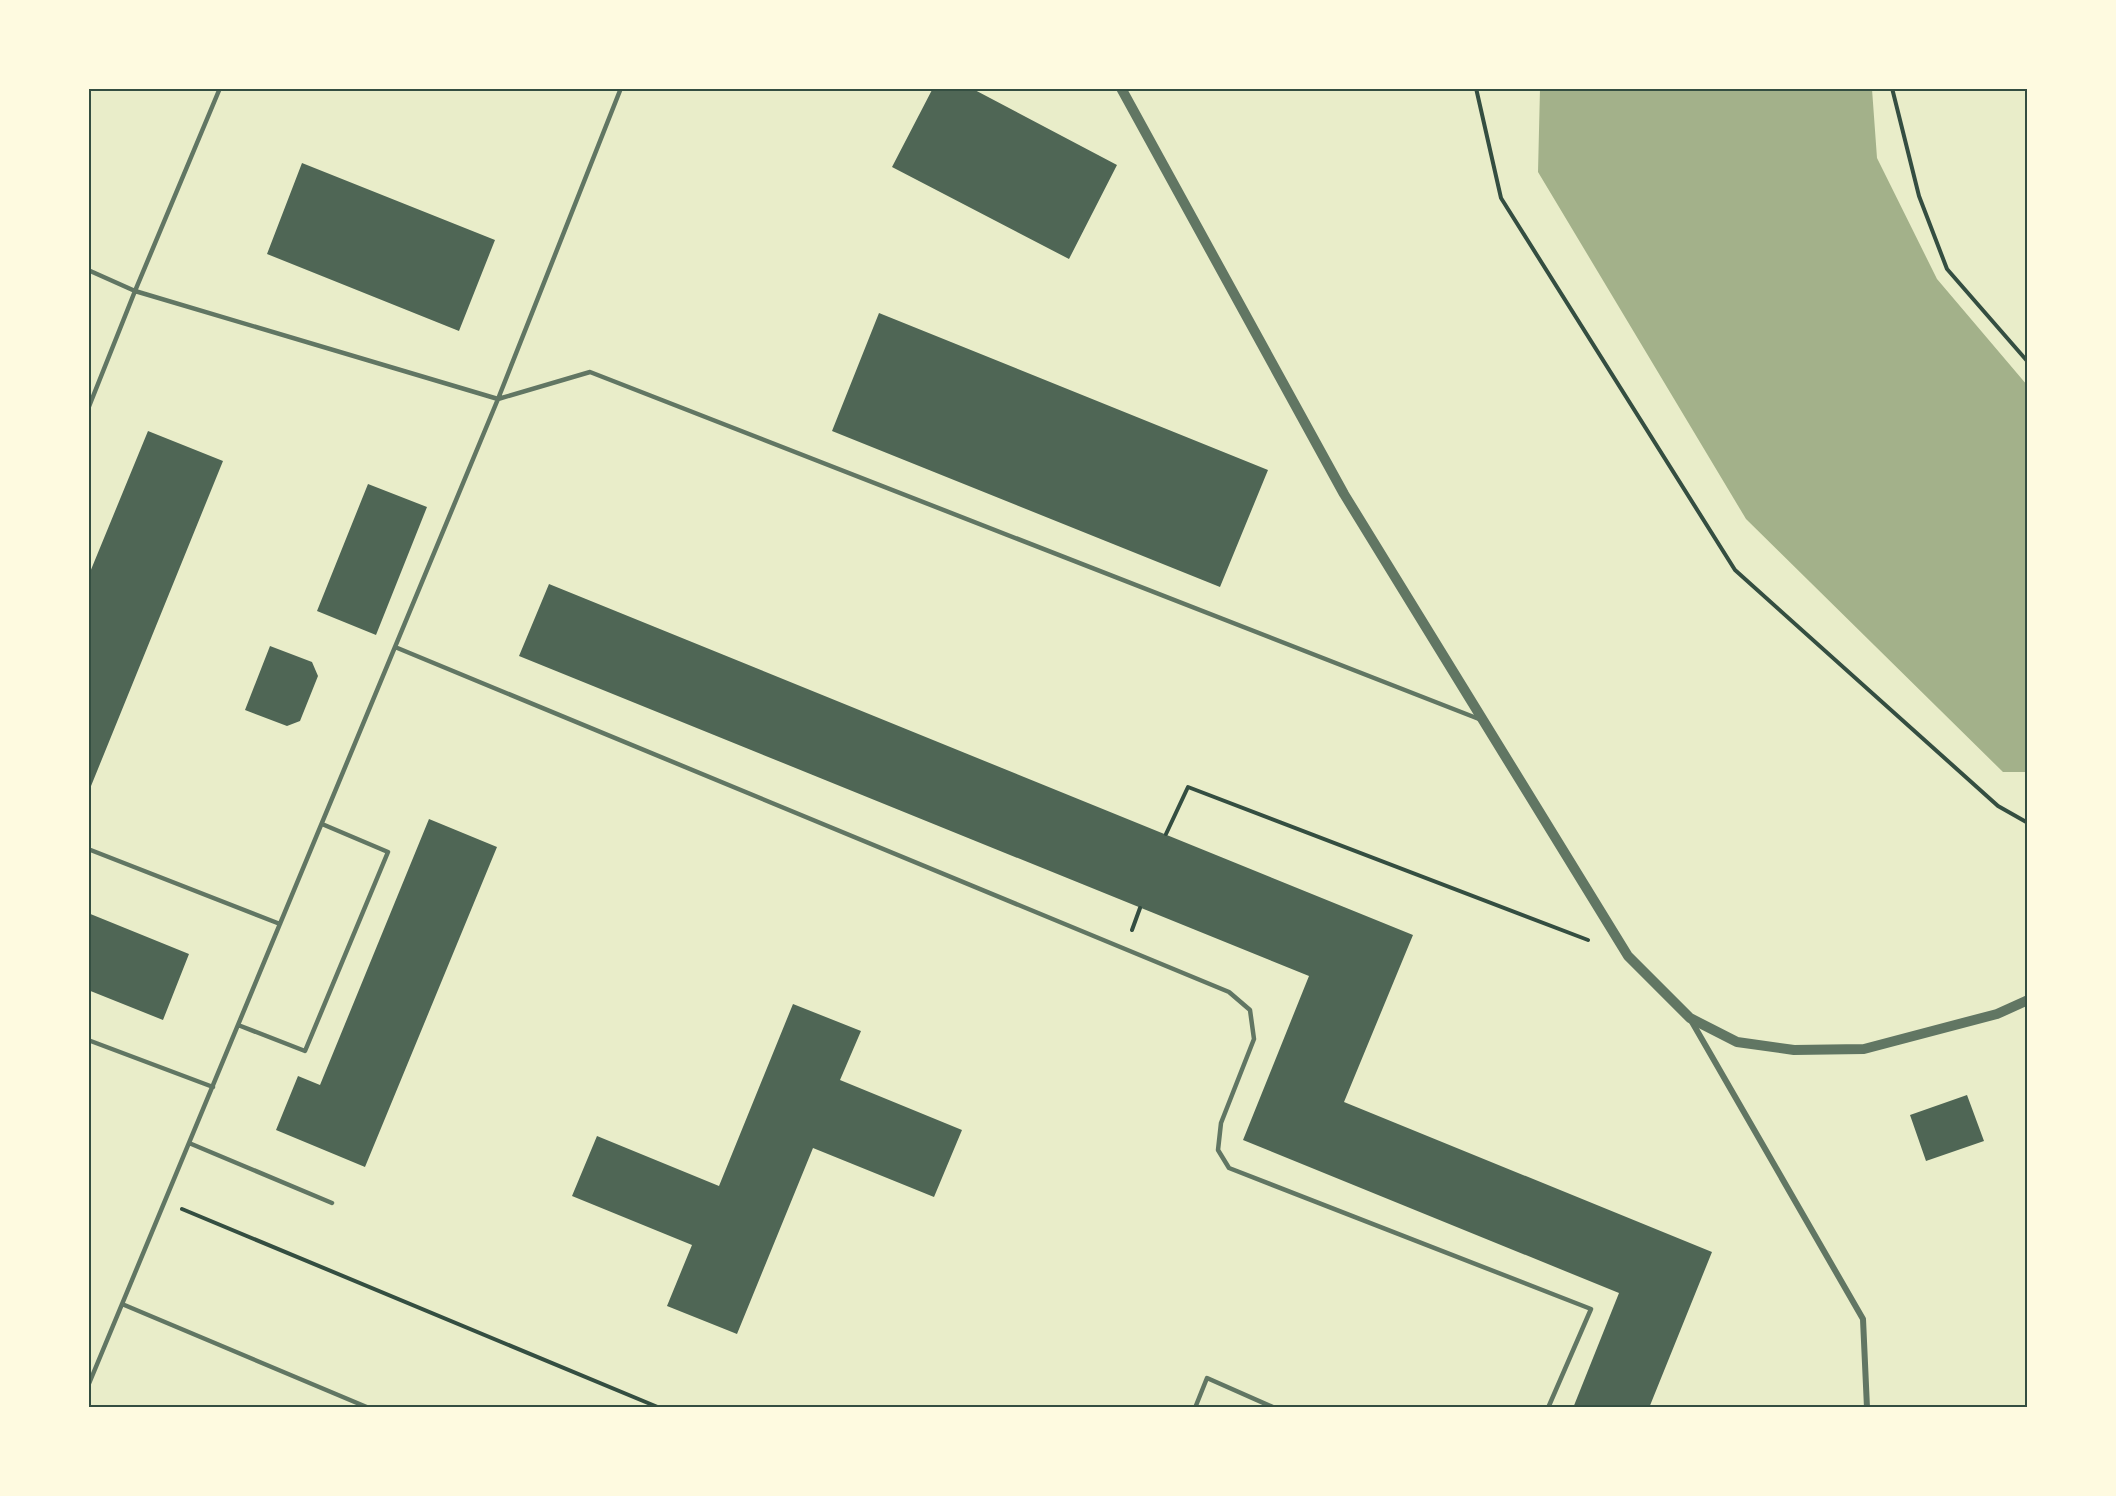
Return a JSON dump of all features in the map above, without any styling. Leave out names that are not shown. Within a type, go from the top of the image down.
[{"type":"street","points":[[1121,88],[1344,494],[1487,723],[1628,956],[1690,1018],[1863,1319],[1867,1407]]},
{"type":"street","points":[[1690,1018],[1737,1042],[1794,1050],[1864,1049],[1997,1014],[2028,1000]]},
{"type":"lane","points":[[88,409],[220,88]]},
{"type":"lane","points":[[88,1386],[498,399],[621,88]]},
{"type":"lane","points":[[88,270],[135,291],[498,399],[590,372],[1487,723]]},
{"type":"lane","points":[[395,647],[1229,992],[1250,1010],[1254,1039],[1221,1123],[1218,1150],[1229,1168],[1591,1309],[1548,1407]]},
{"type":"lane","points":[[238,1025],[305,1051],[379,874],[388,852],[322,824]]},
{"type":"lane","points":[[88,849],[280,924]]},
{"type":"lane","points":[[88,1040],[213,1087]]},
{"type":"lane","points":[[189,1143],[332,1203]]},
{"type":"lane","points":[[123,1304],[369,1407]]},
{"type":"lane","points":[[1195,1407],[1207,1378],[1275,1407]]},
{"type":"path","points":[[1476,88],[1501,198],[1735,570],[1998,806],[2028,823]]},
{"type":"path","points":[[1892,88],[1919,196],[1947,268],[2028,362]]},
{"type":"path","points":[[1166,834],[1188,787],[1628,956]]},
{"type":"path","points":[[165,1202],[660,1407]]},
{"type":"shaded area","points":[[1540,89],[1872,89],[1877,158],[1937,279],[2027,385],[2027,772],[2003,772],[1746,519],[1538,172]]},
{"type":"building","points":[[933,88],[971,88],[1117,165],[1069,259],[892,167]]},
{"type":"building","points":[[302,163],[495,240],[459,331],[267,254]]},
{"type":"building","points":[[879,313],[1268,470],[1220,587],[832,431]]},
{"type":"building","points":[[148,431],[223,461],[89,791],[88,577]]},
{"type":"building","points":[[368,484],[427,507],[376,635],[317,611]]},
{"type":"building","points":[[549,584],[1413,935],[1344,1102],[1712,1252],[1649,1408],[1573,1408],[1619,1293],[1243,1140],[1309,976],[519,656]]},
{"type":"building","points":[[270,646],[312,662],[318,676],[300,721],[287,726],[245,710]]},
{"type":"building","points":[[429,819],[497,847],[365,1167],[276,1130],[298,1076],[320,1085]]},
{"type":"building","points":[[88,913],[189,954],[163,1020],[88,990]]},
{"type":"building","points":[[793,1004],[861,1031],[840,1080],[962,1130],[934,1197],[813,1148],[737,1334],[667,1306],[692,1245],[572,1196],[597,1136],[719,1186]]},
{"type":"building","points":[[1967,1095],[1984,1141],[1926,1161],[1910,1115]]}]
